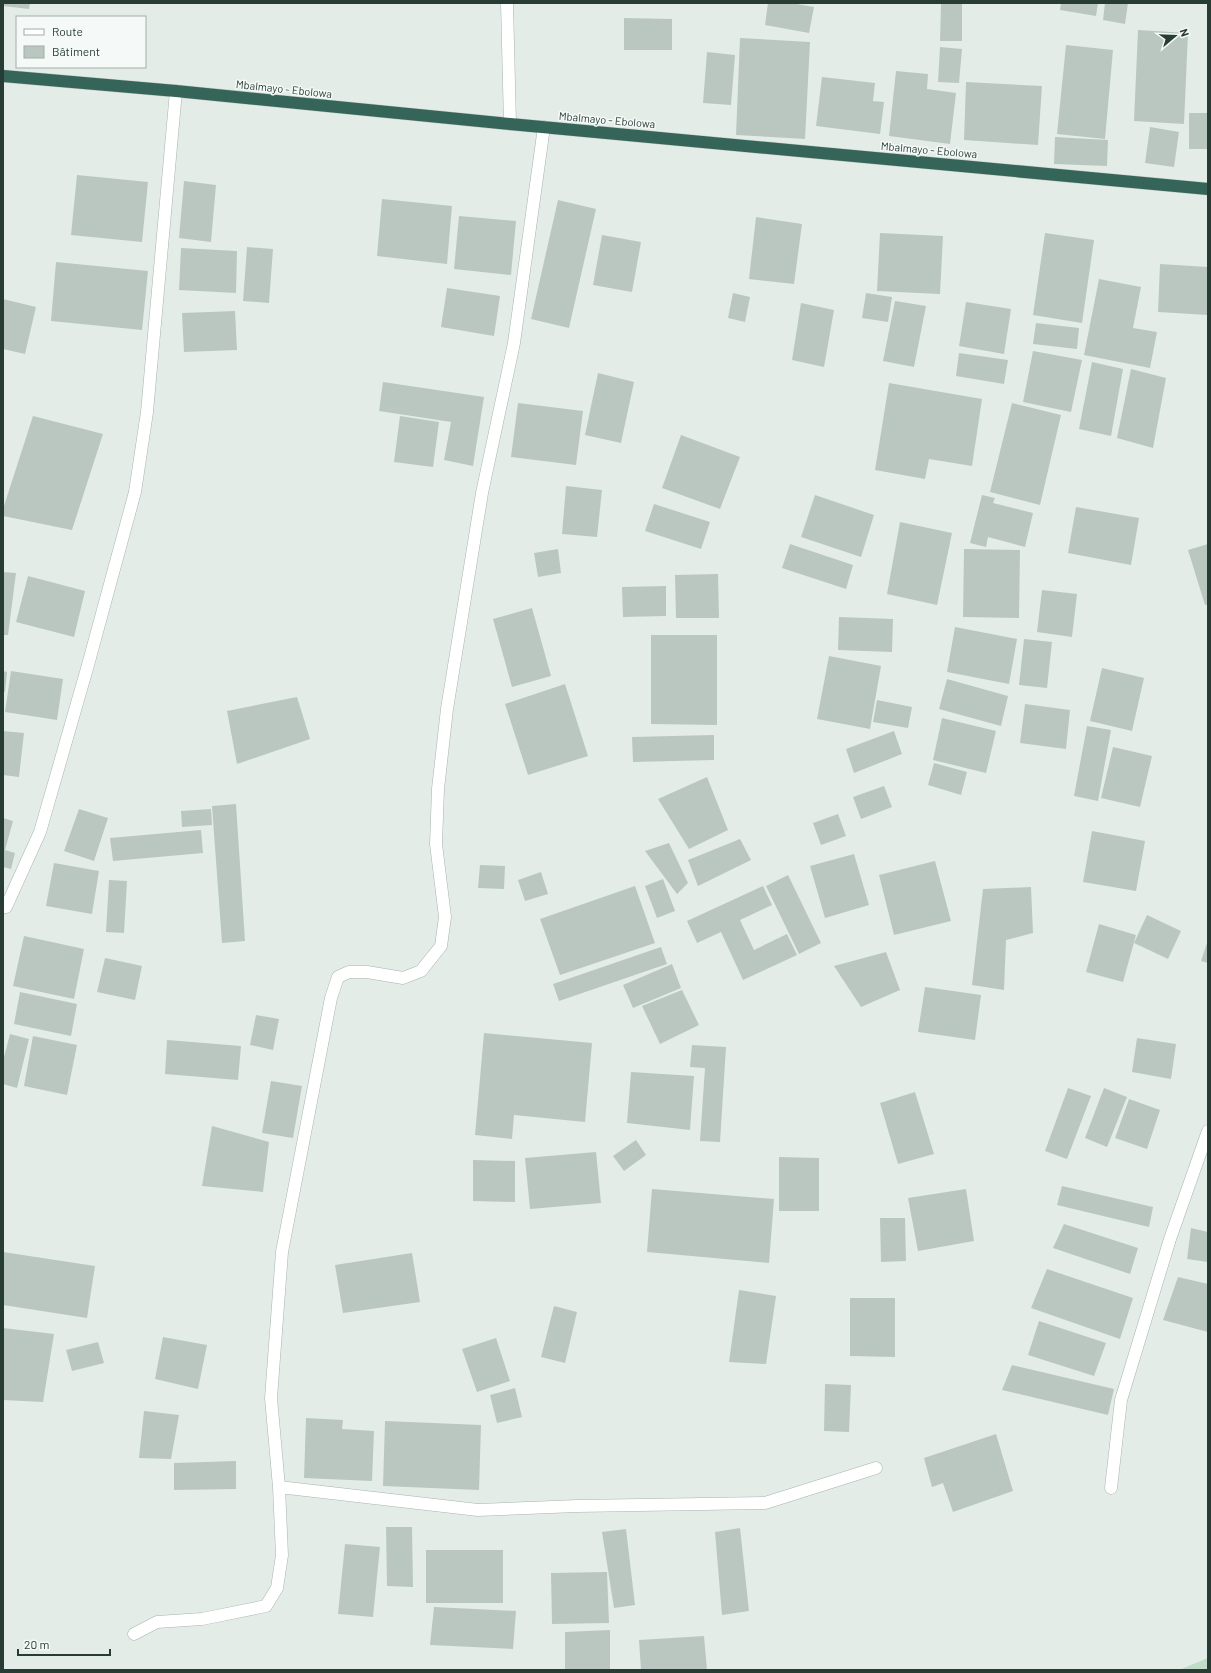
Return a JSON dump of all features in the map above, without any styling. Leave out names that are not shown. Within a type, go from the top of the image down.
[{"type":"highway","name":"Mbalmayo - Ebolowa","points":[[3,76],[176,91],[510,124],[1208,189]]},
{"type":"street","points":[[507,3],[510,124]]},
{"type":"street","points":[[4,910],[40,832],[88,665],[135,492],[147,412],[176,91]]},
{"type":"street","points":[[134,1634],[157,1622],[202,1619],[266,1606],[277,1588],[282,1555],[279,1487],[271,1398],[282,1252],[331,998],[338,977],[349,972],[367,972],[403,978],[421,971],[441,946],[445,917],[436,844],[438,789],[447,709],[482,494],[514,343],[544,127]]},
{"type":"street","points":[[1111,1488],[1121,1400],[1170,1239],[1208,1131]]},
{"type":"street","points":[[279,1487],[478,1510],[577,1506],[765,1503],[876,1468]]},
{"type":"green space","points":[[1208,1658],[1208,1670],[1179,1670]]},
{"type":"building","points":[[3,3],[30,3],[29,9],[3,6]]},
{"type":"building","points":[[768,3],[791,3],[814,7],[809,33],[765,25]]},
{"type":"building","points":[[1061,3],[1098,3],[1096,16],[1060,10]]},
{"type":"building","points":[[1105,3],[1128,3],[1125,24],[1103,20]]},
{"type":"building","points":[[941,4],[962,4],[962,41],[940,41]]},
{"type":"building","points":[[624,18],[672,19],[672,50],[624,50]]},
{"type":"building","points":[[1138,30],[1188,33],[1184,124],[1134,121]]},
{"type":"building","points":[[740,38],[810,42],[805,139],[736,135]]},
{"type":"building","points":[[1066,45],[1113,50],[1105,139],[1057,134]]},
{"type":"building","points":[[940,47],[962,49],[959,83],[938,82]]},
{"type":"building","points":[[707,52],[735,55],[731,105],[703,103]]},
{"type":"building","points":[[896,71],[928,74],[927,89],[956,93],[950,144],[889,136]]},
{"type":"building","points":[[822,77],[875,83],[873,101],[884,102],[880,134],[816,126]]},
{"type":"building","points":[[966,82],[1042,86],[1038,145],[964,140]]},
{"type":"building","points":[[1189,113],[1208,113],[1208,149],[1189,149]]},
{"type":"building","points":[[1150,127],[1179,132],[1174,167],[1145,163]]},
{"type":"building","points":[[1055,137],[1108,140],[1107,166],[1054,164]]},
{"type":"building","points":[[77,175],[148,182],[142,242],[71,235]]},
{"type":"building","points":[[184,181],[216,185],[211,242],[179,238]]},
{"type":"building","points":[[382,199],[452,206],[447,264],[377,256]]},
{"type":"building","points":[[558,200],[596,209],[569,328],[531,319]]},
{"type":"building","points":[[459,216],[516,221],[511,275],[454,269]]},
{"type":"building","points":[[756,217],[802,224],[794,284],[749,279]]},
{"type":"building","points":[[880,233],[943,236],[940,294],[877,291]]},
{"type":"building","points":[[1045,233],[1094,240],[1082,323],[1033,315]]},
{"type":"building","points":[[602,235],[641,242],[632,292],[593,285]]},
{"type":"building","points":[[247,247],[273,249],[269,303],[243,301]]},
{"type":"building","points":[[181,248],[237,251],[236,293],[179,290]]},
{"type":"building","points":[[56,262],[148,271],[142,330],[51,321]]},
{"type":"building","points":[[1160,264],[1208,267],[1208,315],[1158,312]]},
{"type":"building","points":[[1099,279],[1141,287],[1133,328],[1157,332],[1150,368],[1084,355]]},
{"type":"building","points":[[447,288],[500,296],[494,336],[441,327]]},
{"type":"building","points":[[733,293],[750,297],[745,322],[728,318]]},
{"type":"building","points":[[866,293],[892,297],[888,322],[862,318]]},
{"type":"building","points":[[3,299],[36,307],[25,354],[3,349]]},
{"type":"building","points":[[895,301],[926,306],[914,367],[883,361]]},
{"type":"building","points":[[966,302],[1011,309],[1004,354],[959,346]]},
{"type":"building","points":[[801,303],[834,310],[824,367],[792,360]]},
{"type":"building","points":[[235,311],[237,350],[184,352],[182,313]]},
{"type":"building","points":[[1036,323],[1079,328],[1077,349],[1033,344]]},
{"type":"building","points":[[1033,351],[1082,360],[1071,412],[1023,402]]},
{"type":"building","points":[[959,353],[1008,360],[1004,384],[956,376]]},
{"type":"building","points":[[1092,362],[1123,369],[1111,436],[1079,429]]},
{"type":"building","points":[[1131,369],[1166,378],[1153,448],[1117,438]]},
{"type":"building","points":[[598,373],[634,382],[621,443],[585,435]]},
{"type":"building","points":[[383,382],[484,397],[473,466],[444,460],[451,422],[379,411]]},
{"type":"building","points":[[889,383],[982,399],[972,466],[929,459],[925,479],[875,470]]},
{"type":"building","points":[[518,403],[583,411],[576,465],[511,457]]},
{"type":"building","points":[[1012,403],[1061,415],[1040,505],[990,492]]},
{"type":"building","points":[[33,416],[103,434],[72,530],[3,516],[3,509]]},
{"type":"building","points":[[400,416],[439,422],[433,467],[394,462]]},
{"type":"building","points":[[681,435],[740,457],[720,509],[662,488]]},
{"type":"building","points":[[566,486],[602,490],[597,537],[562,534]]},
{"type":"building","points":[[815,495],[874,515],[861,557],[801,537]]},
{"type":"building","points":[[982,495],[995,498],[993,503],[1033,513],[1025,547],[988,537],[986,547],[970,543]]},
{"type":"building","points":[[654,504],[710,522],[701,549],[645,531]]},
{"type":"building","points":[[1076,507],[1139,518],[1131,565],[1068,553]]},
{"type":"building","points":[[900,522],[952,533],[937,605],[887,594]]},
{"type":"building","points":[[790,544],[853,565],[846,589],[782,568]]},
{"type":"building","points":[[1208,544],[1208,604],[1205,605],[1188,550]]},
{"type":"building","points":[[558,549],[561,573],[538,577],[534,553]]},
{"type":"building","points":[[964,549],[1020,550],[1019,618],[963,617]]},
{"type":"building","points":[[3,572],[16,573],[8,635],[3,635]]},
{"type":"building","points":[[718,574],[719,618],[676,618],[675,575]]},
{"type":"building","points":[[28,576],[85,591],[74,637],[16,622]]},
{"type":"building","points":[[666,586],[666,616],[623,617],[622,587]]},
{"type":"building","points":[[1042,590],[1077,594],[1072,637],[1037,632]]},
{"type":"building","points":[[532,608],[551,676],[512,687],[493,619]]},
{"type":"building","points":[[839,617],[893,619],[892,652],[838,650]]},
{"type":"building","points":[[955,627],[1017,639],[1009,684],[947,672]]},
{"type":"building","points":[[651,635],[717,635],[717,725],[651,724]]},
{"type":"building","points":[[1024,639],[1052,642],[1047,688],[1019,685]]},
{"type":"building","points":[[829,656],[881,666],[870,729],[817,719]]},
{"type":"building","points":[[1102,668],[1144,678],[1132,731],[1090,721]]},
{"type":"building","points":[[3,671],[7,672],[5,692],[3,691]]},
{"type":"building","points":[[11,671],[63,679],[57,720],[5,712]]},
{"type":"building","points":[[947,679],[1008,696],[1001,726],[939,709]]},
{"type":"building","points":[[565,684],[588,756],[528,775],[505,704]]},
{"type":"building","points":[[297,697],[310,739],[237,764],[227,711]]},
{"type":"building","points":[[877,700],[912,707],[908,728],[873,722]]},
{"type":"building","points":[[1025,704],[1070,710],[1066,749],[1020,743]]},
{"type":"building","points":[[942,718],[996,731],[986,773],[933,760]]},
{"type":"building","points":[[1087,726],[1111,730],[1098,801],[1074,796]]},
{"type":"building","points":[[3,731],[24,733],[19,777],[3,775]]},
{"type":"building","points":[[894,731],[902,754],[854,773],[846,749]]},
{"type":"building","points":[[714,735],[714,760],[633,762],[632,737]]},
{"type":"building","points":[[1113,747],[1152,756],[1140,807],[1101,798]]},
{"type":"building","points":[[934,763],[967,772],[961,795],[928,785]]},
{"type":"building","points":[[707,777],[728,830],[689,849],[658,799]]},
{"type":"building","points":[[884,786],[892,807],[861,819],[853,797]]},
{"type":"building","points":[[236,804],[245,941],[222,943],[212,806]]},
{"type":"building","points":[[79,809],[108,818],[94,861],[64,851]]},
{"type":"building","points":[[211,809],[212,825],[182,827],[181,811]]},
{"type":"building","points":[[838,814],[846,836],[821,845],[813,823]]},
{"type":"building","points":[[3,818],[13,821],[5,850],[15,853],[11,869],[3,867]]},
{"type":"building","points":[[201,830],[203,853],[113,861],[110,838]]},
{"type":"building","points":[[1092,831],[1145,841],[1136,891],[1083,882]]},
{"type":"building","points":[[740,839],[751,860],[698,886],[688,860]]},
{"type":"building","points":[[669,843],[688,883],[677,894],[645,851]]},
{"type":"building","points":[[854,854],[869,905],[825,918],[810,866]]},
{"type":"building","points":[[935,861],[951,921],[894,935],[879,875]]},
{"type":"building","points":[[54,863],[99,871],[92,914],[46,906]]},
{"type":"building","points":[[480,865],[505,866],[504,889],[478,888]]},
{"type":"building","points":[[541,872],[548,894],[525,901],[518,880]]},
{"type":"building","points":[[788,875],[821,943],[799,954],[766,886]]},
{"type":"building","points":[[663,879],[675,911],[657,918],[645,886]]},
{"type":"building","points":[[109,880],[127,881],[124,933],[106,932]]},
{"type":"building","points":[[635,886],[655,943],[560,975],[540,919]]},
{"type":"building","points":[[763,886],[772,905],[740,920],[754,950],[787,934],[797,955],[743,980],[721,932],[697,943],[687,921]]},
{"type":"building","points":[[1031,887],[1033,933],[1006,940],[1004,990],[972,985],[983,889]]},
{"type":"building","points":[[1147,915],[1181,931],[1168,959],[1134,943]]},
{"type":"building","points":[[1099,924],[1136,935],[1123,982],[1086,972]]},
{"type":"building","points":[[24,936],[84,949],[74,999],[13,986]]},
{"type":"building","points":[[1208,940],[1208,963],[1201,961]]},
{"type":"building","points":[[661,947],[667,964],[559,1001],[553,984]]},
{"type":"building","points":[[886,952],[900,990],[861,1007],[834,966]]},
{"type":"building","points":[[105,958],[142,966],[135,1000],[97,992]]},
{"type":"building","points":[[672,964],[681,988],[633,1008],[623,985]]},
{"type":"building","points":[[925,987],[981,995],[975,1040],[918,1032]]},
{"type":"building","points":[[682,990],[699,1025],[660,1044],[642,1006]]},
{"type":"building","points":[[20,992],[77,1004],[71,1036],[14,1024]]},
{"type":"building","points":[[256,1015],[279,1019],[273,1050],[250,1045]]},
{"type":"building","points":[[484,1033],[592,1043],[585,1122],[514,1115],[512,1139],[475,1135]]},
{"type":"building","points":[[10,1034],[29,1039],[17,1088],[3,1084],[3,1061]]},
{"type":"building","points":[[33,1036],[77,1045],[67,1095],[24,1086]]},
{"type":"building","points":[[1137,1038],[1176,1044],[1171,1079],[1132,1072]]},
{"type":"building","points":[[167,1040],[241,1046],[238,1080],[165,1074]]},
{"type":"building","points":[[692,1045],[726,1047],[720,1142],[700,1141],[705,1068],[690,1067]]},
{"type":"building","points":[[631,1072],[694,1076],[690,1130],[627,1123]]},
{"type":"building","points":[[271,1081],[302,1086],[293,1138],[262,1133]]},
{"type":"building","points":[[1068,1088],[1091,1096],[1067,1159],[1045,1151]]},
{"type":"building","points":[[1104,1088],[1127,1097],[1107,1147],[1085,1138]]},
{"type":"building","points":[[915,1092],[934,1154],[898,1164],[880,1103]]},
{"type":"building","points":[[1129,1099],[1160,1110],[1147,1149],[1115,1138]]},
{"type":"building","points":[[212,1126],[269,1142],[263,1192],[202,1186]]},
{"type":"building","points":[[636,1140],[646,1155],[624,1171],[613,1156]]},
{"type":"building","points":[[596,1152],[601,1203],[530,1209],[525,1158]]},
{"type":"building","points":[[779,1157],[819,1158],[819,1211],[779,1211]]},
{"type":"building","points":[[473,1160],[515,1161],[515,1202],[473,1201]]},
{"type":"building","points":[[1062,1186],[1153,1207],[1149,1227],[1057,1205]]},
{"type":"building","points":[[652,1189],[774,1199],[769,1263],[647,1252]]},
{"type":"building","points":[[966,1189],[974,1241],[918,1251],[908,1198]]},
{"type":"building","points":[[880,1218],[905,1218],[906,1261],[881,1262]]},
{"type":"building","points":[[1064,1224],[1138,1248],[1130,1274],[1053,1248]]},
{"type":"building","points":[[1191,1228],[1208,1232],[1208,1262],[1187,1259]]},
{"type":"building","points":[[3,1252],[95,1266],[87,1318],[3,1305]]},
{"type":"building","points":[[412,1253],[420,1302],[343,1313],[335,1265]]},
{"type":"building","points":[[1047,1269],[1133,1298],[1120,1339],[1031,1308]]},
{"type":"building","points":[[1178,1277],[1208,1284],[1208,1332],[1163,1320]]},
{"type":"building","points":[[739,1290],[776,1296],[766,1364],[729,1362]]},
{"type":"building","points":[[850,1298],[895,1298],[895,1357],[850,1356]]},
{"type":"building","points":[[554,1306],[577,1312],[565,1363],[541,1357]]},
{"type":"building","points":[[1039,1321],[1106,1343],[1094,1376],[1028,1355]]},
{"type":"building","points":[[3,1328],[54,1334],[43,1402],[3,1400]]},
{"type":"building","points":[[163,1337],[207,1345],[198,1389],[155,1379]]},
{"type":"building","points":[[496,1338],[510,1381],[477,1392],[462,1349]]},
{"type":"building","points":[[98,1342],[104,1363],[72,1371],[66,1350]]},
{"type":"building","points":[[1012,1365],[1114,1389],[1108,1415],[1002,1390]]},
{"type":"building","points":[[825,1384],[851,1385],[849,1432],[824,1431]]},
{"type":"building","points":[[515,1388],[522,1417],[497,1423],[490,1395]]},
{"type":"building","points":[[144,1411],[179,1415],[171,1459],[139,1458]]},
{"type":"building","points":[[306,1418],[343,1420],[342,1429],[374,1431],[372,1481],[304,1478]]},
{"type":"building","points":[[385,1421],[481,1425],[479,1490],[383,1486]]},
{"type":"building","points":[[996,1434],[1013,1491],[953,1512],[943,1483],[932,1487],[924,1458]]},
{"type":"building","points":[[236,1461],[236,1489],[174,1490],[174,1463]]},
{"type":"building","points":[[386,1527],[412,1527],[413,1587],[387,1586]]},
{"type":"building","points":[[740,1528],[749,1611],[722,1615],[715,1532]]},
{"type":"building","points":[[626,1529],[635,1605],[614,1608],[602,1532]]},
{"type":"building","points":[[345,1544],[380,1547],[373,1617],[338,1614]]},
{"type":"building","points":[[426,1550],[503,1550],[503,1603],[426,1603]]},
{"type":"building","points":[[607,1572],[609,1623],[552,1624],[551,1573]]},
{"type":"building","points":[[434,1607],[516,1611],[513,1649],[430,1645]]},
{"type":"building","points":[[610,1630],[610,1670],[565,1670],[565,1632]]},
{"type":"building","points":[[704,1636],[707,1670],[641,1670],[639,1640]]}]
